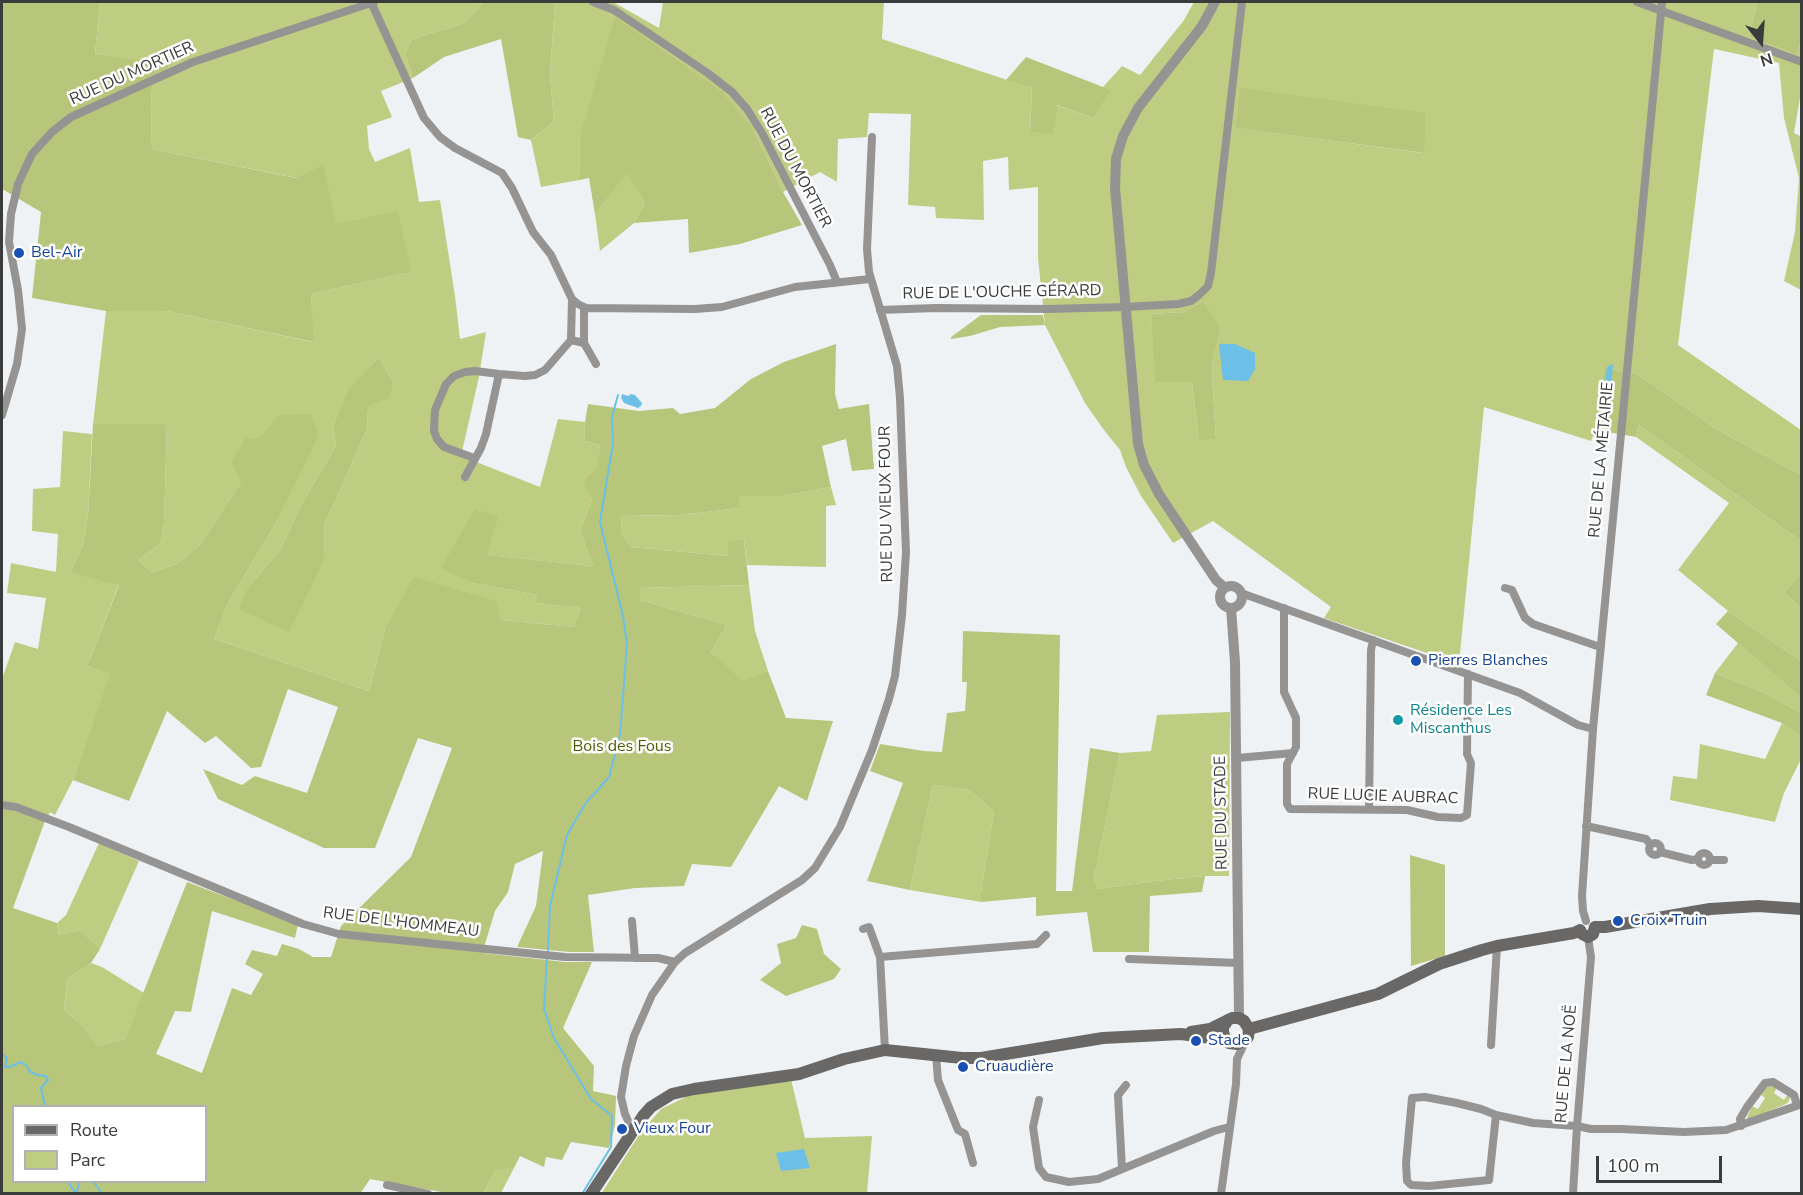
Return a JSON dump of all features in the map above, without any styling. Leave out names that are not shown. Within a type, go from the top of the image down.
[{"type":"main road","points":[[1181,1034],[1228,1040],[1241,1044],[1247,1035],[1378,994],[1439,964],[1497,946],[1710,909],[1758,906],[1802,909]]},
{"type":"main road","points":[[591,1194],[634,1128],[651,1107],[672,1094],[799,1074],[844,1059],[885,1050],[981,1058],[1103,1038],[1181,1034],[1209,1029],[1234,1019],[1244,1021],[1247,1035]]},
{"type":"main road","points":[[1228,1040],[1223,1028],[1234,1019]]},
{"type":"street","name":"RUE DU MORTIER","points":[[2,415],[20,350],[22,321],[18,290],[5,243],[18,184],[32,154],[51,132],[71,117],[193,62],[373,2]]},
{"type":"street","points":[[373,2],[429,124],[440,137],[455,148],[502,173],[512,188],[533,232],[551,255],[572,299],[572,340],[545,370],[535,375],[525,376],[476,370],[454,376],[446,384],[435,410],[434,431],[437,439],[444,447],[474,458]]},
{"type":"street","name":"RUE DU MORTIER","points":[[593,2],[614,10],[675,50],[732,92],[747,109],[762,133],[837,282]]},
{"type":"street","points":[[1215,2],[1202,26],[1138,108],[1123,136],[1116,159],[1115,188],[1138,444],[1144,465],[1159,494],[1216,580],[1225,588]]},
{"type":"street","name":"RUE DE L'OUCHE GÉRARD","points":[[880,310],[1125,307],[1178,304],[1191,301],[1199,295],[1208,286],[1211,273],[1242,2]]},
{"type":"street","points":[[1637,2],[1661,6],[1802,62]]},
{"type":"street","name":"RUE DE LA MÉTAIRIE","points":[[1587,929],[1582,896],[1593,729],[1661,6]]},
{"type":"street","name":"RUE DU VIEUX FOUR","points":[[634,1128],[625,1114],[621,1097],[634,1036],[652,995],[675,962],[685,954],[802,880],[815,868],[840,827],[872,750],[895,676],[906,552],[897,366],[870,279],[867,249],[872,137]]},
{"type":"street","points":[[572,299],[584,307],[683,309],[722,307],[795,287],[870,279]]},
{"type":"street","points":[[584,307],[584,344],[596,364]]},
{"type":"street","points":[[572,340],[584,344]]},
{"type":"street","points":[[465,477],[486,434],[499,374]]},
{"type":"street","points":[[2,381],[13,381]]},
{"type":"street","points":[[1241,593],[1240,603],[1231,608],[1221,600],[1221,594],[1225,588],[1234,586],[1241,593],[1520,693],[1578,726],[1593,729]]},
{"type":"street","points":[[1505,588],[1512,590],[1525,618],[1533,624],[1600,647]]},
{"type":"street","name":"RUE DU STADE","points":[[1231,608],[1235,662],[1239,963],[1234,1019]]},
{"type":"street","name":"RUE LUCIE AUBRAC","points":[[1284,608],[1284,692],[1296,718],[1296,747],[1287,764],[1287,804],[1290,809],[1407,810],[1438,817],[1461,818],[1467,815],[1471,763],[1467,754],[1468,674]]},
{"type":"street","points":[[1369,809],[1373,640]]},
{"type":"street","points":[[1237,758],[1293,753]]},
{"type":"street","name":"RUE DE L'HOMMEAU","points":[[2,804],[69,827],[303,924],[339,934],[566,957],[658,958],[675,962]]},
{"type":"street","points":[[1586,826],[1646,839],[1650,844],[1658,843],[1661,848],[1660,852],[1692,860],[1698,859],[1699,855],[1705,853],[1710,856],[1711,860],[1724,860]]},
{"type":"street","points":[[632,921],[635,958]]},
{"type":"street","points":[[863,928],[869,927],[880,957],[885,1050]]},
{"type":"street","name":"RUE DE LA NOË","points":[[1573,1194],[1591,957],[1587,929]]},
{"type":"street","points":[[880,957],[1037,944],[1046,935]]},
{"type":"street","points":[[1491,1045],[1497,946]]},
{"type":"street","points":[[1129,958],[1239,963]]},
{"type":"street","points":[[1221,1194],[1236,1084],[1237,1059],[1247,1035]]},
{"type":"street","points":[[1228,1040],[1237,1059]]},
{"type":"street","points":[[936,1055],[938,1080],[958,1130],[965,1134],[973,1163]]},
{"type":"street","points":[[1496,1114],[1489,1180],[1429,1186],[1411,1185],[1407,1181],[1406,1163],[1412,1098],[1425,1097],[1457,1103],[1533,1123],[1591,1129],[1684,1132],[1712,1132],[1741,1126],[1799,1104],[1794,1095],[1773,1082],[1765,1083],[1740,1119],[1741,1126]]},
{"type":"street","points":[[1122,1169],[1119,1095],[1126,1085]]},
{"type":"street","points":[[1039,1100],[1033,1127],[1038,1168],[1046,1177],[1070,1182],[1098,1179],[1214,1131],[1229,1127]]},
{"type":"street","points":[[387,1185],[428,1194]]},
{"type":"green space","points":[[2,2],[100,2],[95,54],[171,64],[152,88],[152,149],[296,178],[323,165],[336,224],[398,211],[411,272],[311,294],[314,342],[167,311],[106,311],[32,298],[41,212],[2,189]]},
{"type":"green space","points":[[100,2],[483,2],[465,23],[412,39],[405,54],[413,78],[381,91],[392,117],[367,126],[369,149],[375,162],[410,148],[419,202],[440,200],[460,339],[486,332],[479,377],[461,456],[540,487],[558,419],[585,422],[584,441],[600,445],[592,499],[580,531],[593,566],[486,555],[472,583],[538,595],[538,603],[580,608],[574,627],[501,620],[385,629],[369,691],[214,639],[229,601],[274,526],[292,487],[241,482],[200,545],[176,564],[152,572],[138,560],[161,543],[164,523],[167,424],[93,424],[106,311],[167,311],[313,342],[311,294],[411,272],[336,224],[297,178],[152,149],[152,88],[170,65],[95,54]],"holes":[[[379,357],[394,384],[390,396],[368,407],[367,429],[324,526],[325,558],[247,589],[281,549],[298,511],[336,445],[333,425],[348,391]]]},
{"type":"green space","points":[[483,2],[555,2],[550,75],[554,121],[531,140],[518,137],[501,39],[444,57],[413,78],[405,54],[412,39],[465,23]]},
{"type":"green space","points":[[555,2],[613,2],[659,28],[663,2],[884,2],[882,39],[1032,88],[1030,131],[1054,133],[1056,105],[1093,118],[1110,90],[1103,87],[1122,66],[1140,75],[1184,20],[1194,2],[1757,2],[1749,37],[1797,55],[1801,39],[1801,92],[1794,133],[1802,137],[1801,290],[1784,281],[1795,232],[1799,178],[1784,118],[1779,63],[1714,49],[1678,345],[1801,430],[1801,475],[1718,430],[1637,374],[1604,368],[1596,430],[1591,441],[1484,407],[1459,664],[1324,618],[1331,607],[1213,521],[1173,543],[1141,496],[1120,450],[1085,403],[1045,325],[1038,258],[1038,187],[1009,190],[1008,157],[983,161],[984,220],[936,218],[935,207],[908,205],[911,114],[869,113],[867,137],[838,139],[837,182],[820,172],[783,192],[754,131],[580,136],[579,180],[541,187],[531,140],[554,121],[550,75]],"holes":[[[1426,113],[1423,153],[1237,128]],[[1185,312],[1221,329],[1213,355],[1212,376],[1216,439],[1199,439],[1192,382],[1156,382],[1151,314]]]},
{"type":"green space","points":[[1757,2],[1801,2],[1801,39],[1797,55],[1749,37]]},
{"type":"green space","points":[[615,17],[722,92],[754,131],[783,192],[802,225],[740,244],[689,253],[688,219],[634,223],[645,203],[627,173],[595,214],[589,178],[579,180],[580,136]]},
{"type":"green space","points":[[1026,57],[1111,90],[1093,118],[1057,105],[1054,134],[1030,132],[1032,88],[1006,80]]},
{"type":"green space","points":[[1240,88],[1426,113],[1424,153],[1236,128]]},
{"type":"green space","points":[[627,172],[645,203],[634,223],[600,251],[595,214]]},
{"type":"green space","points":[[1203,302],[1221,329],[1213,356],[1212,376],[1216,439],[1199,440],[1192,382],[1155,382],[1151,314],[1185,312]]},
{"type":"green space","points":[[981,315],[1043,315],[1045,325],[1000,327],[951,339]]},
{"type":"green space","name":"Bois des Fous","points":[[836,344],[835,394],[839,409],[869,404],[874,469],[852,471],[846,439],[822,446],[831,487],[783,496],[739,496],[740,508],[679,515],[621,516],[622,534],[631,547],[728,556],[728,542],[744,540],[749,585],[640,588],[640,600],[727,625],[711,652],[743,681],[768,671],[786,718],[833,721],[807,801],[779,786],[731,867],[692,864],[684,886],[635,888],[588,895],[594,952],[517,947],[536,906],[543,851],[515,864],[508,892],[495,911],[485,944],[484,953],[565,962],[592,962],[563,1028],[594,1066],[593,1091],[616,1096],[615,1125],[609,1148],[571,1142],[562,1160],[546,1157],[544,1167],[520,1156],[514,1168],[495,1169],[484,1193],[447,1193],[370,1179],[360,1194],[2,1193],[2,809],[45,821],[13,908],[57,923],[59,935],[80,930],[100,949],[91,963],[67,979],[64,1010],[81,1024],[98,1046],[125,1039],[187,882],[298,924],[295,938],[212,911],[191,1012],[175,1011],[156,1054],[202,1073],[232,988],[251,995],[263,974],[245,964],[252,950],[277,956],[282,944],[299,949],[313,957],[331,957],[341,926],[411,857],[452,748],[418,738],[375,848],[324,848],[218,799],[203,769],[242,785],[255,776],[307,793],[338,707],[288,689],[261,767],[251,768],[216,736],[205,743],[167,711],[129,801],[73,780],[110,674],[87,666],[119,585],[70,573],[83,545],[88,516],[93,424],[167,424],[164,523],[161,543],[138,560],[152,572],[176,564],[200,545],[241,482],[231,462],[246,438],[259,439],[279,415],[311,414],[319,435],[274,526],[229,601],[214,639],[369,691],[385,629],[414,577],[496,601],[501,620],[574,627],[580,608],[537,603],[538,595],[472,583],[441,568],[475,509],[498,517],[487,555],[593,566],[580,531],[592,499],[583,482],[596,469],[600,445],[584,441],[588,404],[639,411],[673,408],[680,414],[715,408],[751,379],[784,362]]},
{"type":"green space","points":[[379,357],[394,384],[390,397],[368,407],[367,429],[324,526],[325,558],[289,632],[239,609],[247,589],[281,549],[298,511],[336,445],[333,425],[348,390]]},
{"type":"green space","points":[[1604,368],[1637,374],[1718,430],[1801,475],[1801,541],[1639,425],[1636,437],[1596,430]]},
{"type":"green space","points":[[1639,425],[1801,541],[1801,572],[1784,593],[1801,608],[1801,661],[1728,611],[1678,570],[1729,503],[1636,437]]},
{"type":"green space","points":[[63,431],[92,434],[88,516],[83,545],[70,573],[119,584],[87,666],[111,674],[73,780],[55,815],[50,812],[45,821],[2,809],[2,679],[15,642],[38,649],[46,598],[7,593],[11,563],[56,572],[58,534],[32,531],[33,489],[60,487]]},
{"type":"green space","points":[[831,487],[836,505],[826,506],[826,567],[747,565],[744,540],[728,556],[631,547],[622,534],[621,516],[679,515],[740,508],[738,496],[783,496]]},
{"type":"green space","points":[[1801,572],[1801,608],[1784,593]]},
{"type":"green space","points":[[749,585],[755,631],[768,671],[743,682],[711,652],[727,625],[640,600],[639,588]]},
{"type":"green space","points":[[1728,611],[1801,661],[1801,698],[1716,624]]},
{"type":"green space","points":[[963,631],[1060,635],[1056,891],[1072,891],[1090,748],[1120,753],[1094,878],[1098,889],[1205,876],[1202,892],[1150,896],[1149,952],[1093,952],[1087,912],[1036,916],[1036,897],[981,902],[994,811],[969,790],[933,785],[910,890],[867,881],[903,783],[870,771],[880,744],[942,752],[947,713],[965,711],[967,682],[962,682]]},
{"type":"green space","points":[[1738,643],[1801,698],[1801,713],[1767,694],[1715,673]]},
{"type":"green space","points":[[1715,673],[1767,694],[1801,713],[1801,737],[1782,723],[1706,695]]},
{"type":"green space","points":[[1230,712],[1229,876],[1205,876],[1098,889],[1094,878],[1120,753],[1151,751],[1157,715]]},
{"type":"green space","points":[[1782,723],[1801,737],[1801,759],[1784,793],[1775,822],[1670,800],[1673,776],[1697,779],[1700,744],[1765,759]]},
{"type":"green space","points":[[933,785],[969,790],[994,811],[981,902],[910,890]]},
{"type":"green space","points":[[99,843],[139,861],[100,949],[80,930],[59,935],[57,923],[66,915]]},
{"type":"green space","points":[[1410,855],[1445,865],[1445,956],[1411,966]]},
{"type":"green space","points":[[802,925],[817,929],[824,954],[841,969],[834,979],[786,996],[760,980],[781,963],[777,944],[796,938]]},
{"type":"green space","points":[[91,963],[102,967],[144,993],[125,1039],[98,1046],[81,1024],[64,1010],[67,979]]},
{"type":"green space","points":[[791,1079],[805,1138],[872,1136],[867,1193],[601,1194],[641,1132],[661,1109],[692,1094]]},
{"type":"green space","points":[[1766,1087],[1777,1088],[1774,1093],[1784,1100],[1788,1094],[1789,1101],[1751,1119],[1747,1118],[1752,1106],[1758,1109],[1765,1098],[1760,1094]]},
{"type":"green space","points":[[495,1168],[514,1168],[501,1193],[484,1194]]},
{"type":"water","points":[[1219,344],[1235,344],[1255,353],[1255,369],[1248,381],[1223,380]]},
{"type":"water","points":[[1613,364],[1609,406],[1603,406],[1607,367]]},
{"type":"water","points":[[622,394],[635,395],[642,403],[641,406],[638,408],[624,403],[621,398]]},
{"type":"water","points":[[804,1149],[810,1168],[781,1171],[776,1153]]},
{"type":"waterway","points":[[548,951],[550,906],[567,835],[585,804],[609,777],[620,735],[627,644],[623,616],[600,522],[613,443],[612,417],[618,395]]},
{"type":"waterway","points":[[547,957],[544,1009],[554,1038],[591,1099],[612,1116],[611,1147],[582,1194]]},
{"type":"waterway","points":[[2,1054],[7,1058],[5,1067],[21,1062],[27,1066],[29,1071],[46,1076],[48,1080],[41,1088],[45,1105]]},
{"type":"waterway","points":[[69,1183],[74,1191],[77,1191],[79,1183]]},
{"type":"waterway","points":[[95,1183],[102,1194]]},
{"type":"place","name":"Bel-Air","points":[[19,253]]},
{"type":"place","name":"Pierres Blanches","points":[[1416,661]]},
{"type":"place","name":"Résidence Les Miscanthus","points":[[1398,720]]},
{"type":"place","name":"Croix Truin","points":[[1618,921]]},
{"type":"place","name":"Stade","points":[[1196,1041]]},
{"type":"place","name":"Cruaudière","points":[[963,1067]]},
{"type":"place","name":"Vieux Four","points":[[622,1129]]}]
